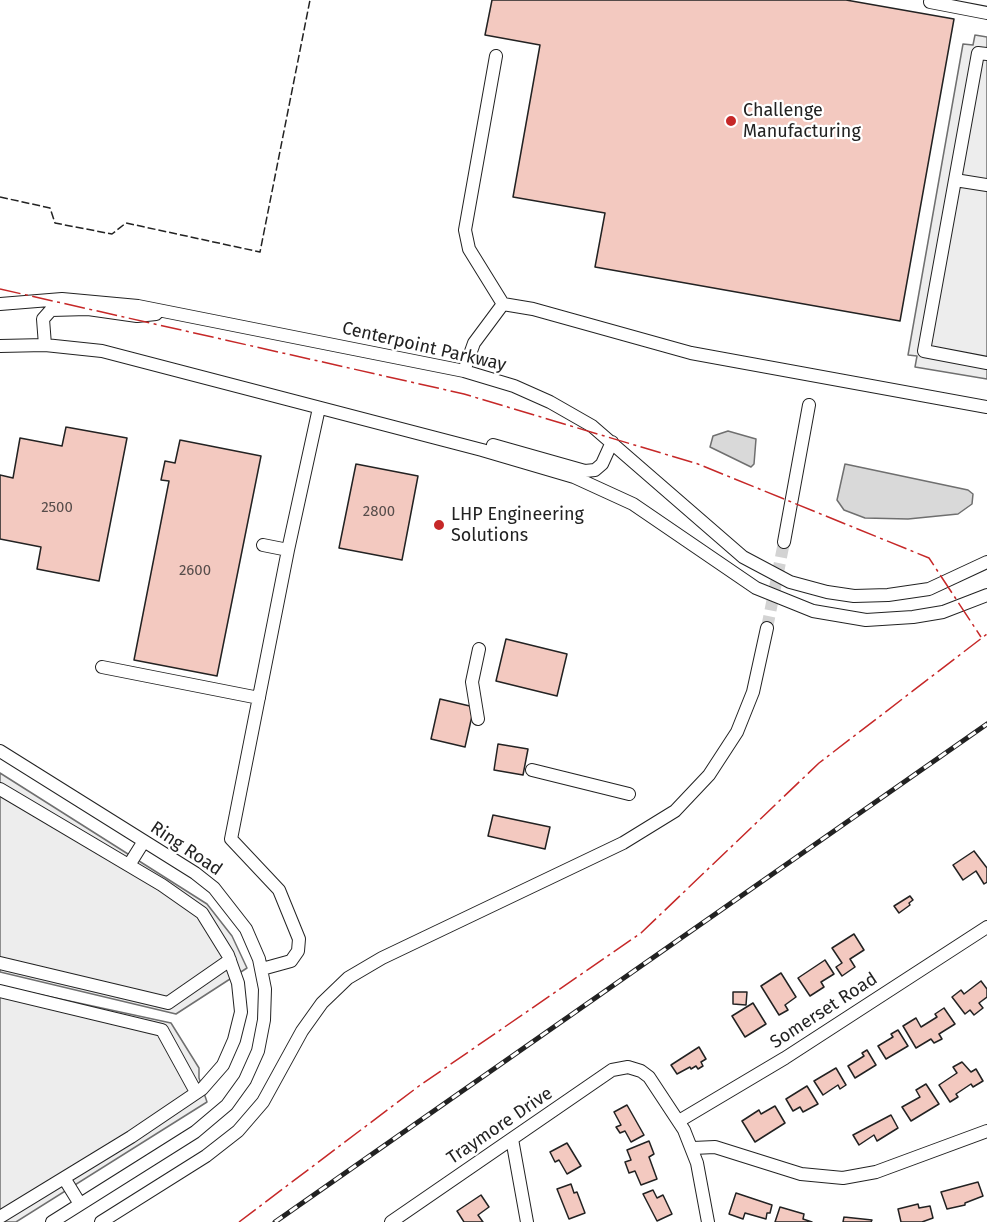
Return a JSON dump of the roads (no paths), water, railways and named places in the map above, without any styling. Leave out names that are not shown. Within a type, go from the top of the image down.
[{"type":"street","points":[[930,2],[987,13]]},
{"type":"street","points":[[987,54],[978,53],[924,351],[987,363]]},
{"type":"street","points":[[496,56],[465,230],[469,249],[503,304],[533,309],[691,353],[987,407]]},
{"type":"street","points":[[955,180],[987,185]]},
{"type":"street","name":"Centerpoint Parkway","points":[[0,304],[28,300],[78,300],[172,312],[464,371],[514,386],[550,402],[612,442],[743,557],[790,582],[827,592],[888,595],[929,589],[987,562]]},
{"type":"street","points":[[464,371],[474,343],[503,304]]},
{"type":"street","points":[[45,345],[43,319],[51,310],[88,309],[137,316],[172,312]]},
{"type":"street","points":[[0,346],[45,345],[102,351],[539,466],[603,490],[659,520],[756,588],[813,611],[866,620],[905,618],[943,612],[987,595]]},
{"type":"street","points":[[783,542],[809,405]]},
{"type":"street","points":[[262,969],[291,961],[298,951],[299,939],[279,890],[231,839],[288,550],[319,408]]},
{"type":"street","points":[[427,436],[466,438],[585,471],[595,470],[603,464],[612,442]]},
{"type":"street","points":[[263,545],[288,550]]},
{"type":"street","points":[[101,1222],[206,1156],[238,1131],[263,1101],[315,1012],[348,978],[382,958],[631,840],[675,811],[709,775],[736,732],[753,692],[767,628]]},
{"type":"street","points":[[478,719],[472,682],[479,649]]},
{"type":"street","points":[[102,667],[259,698]]},
{"type":"street","name":"Ring Road","points":[[0,751],[195,873],[221,895],[246,929],[262,969],[265,999],[261,1041],[250,1070],[233,1097],[219,1113],[195,1132],[52,1222]]},
{"type":"street","points":[[532,770],[629,794]]},
{"type":"street","points":[[0,789],[129,865],[202,913],[230,960],[238,983],[241,1012],[237,1030],[223,1065],[202,1089],[0,1217]]},
{"type":"street","points":[[129,865],[144,841]]},
{"type":"street","name":"Somerset Road","points":[[679,1121],[785,1058],[987,927]]},
{"type":"street","points":[[0,963],[168,1003],[230,960]]},
{"type":"street","points":[[0,991],[162,1030],[196,1092]]},
{"type":"street","name":"Traymore Drive","points":[[391,1222],[612,1070],[632,1067],[649,1077],[679,1121]]},
{"type":"street","points":[[679,1121],[693,1148],[708,1222]]},
{"type":"street","points":[[693,1148],[715,1147],[801,1174],[843,1178],[876,1172],[987,1131]]},
{"type":"street","points":[[512,1139],[527,1222]]},
{"type":"street","points":[[64,1178],[80,1204]]},
{"type":"tunnel","points":[[767,628],[784,542]]},
{"type":"railway","points":[[275,1222],[987,724]]},
{"type":"place","name":"Challenge Manufacturing","points":[[731,121]]},
{"type":"place","name":"LHP Engineering Solutions","points":[[439,525]]}]
